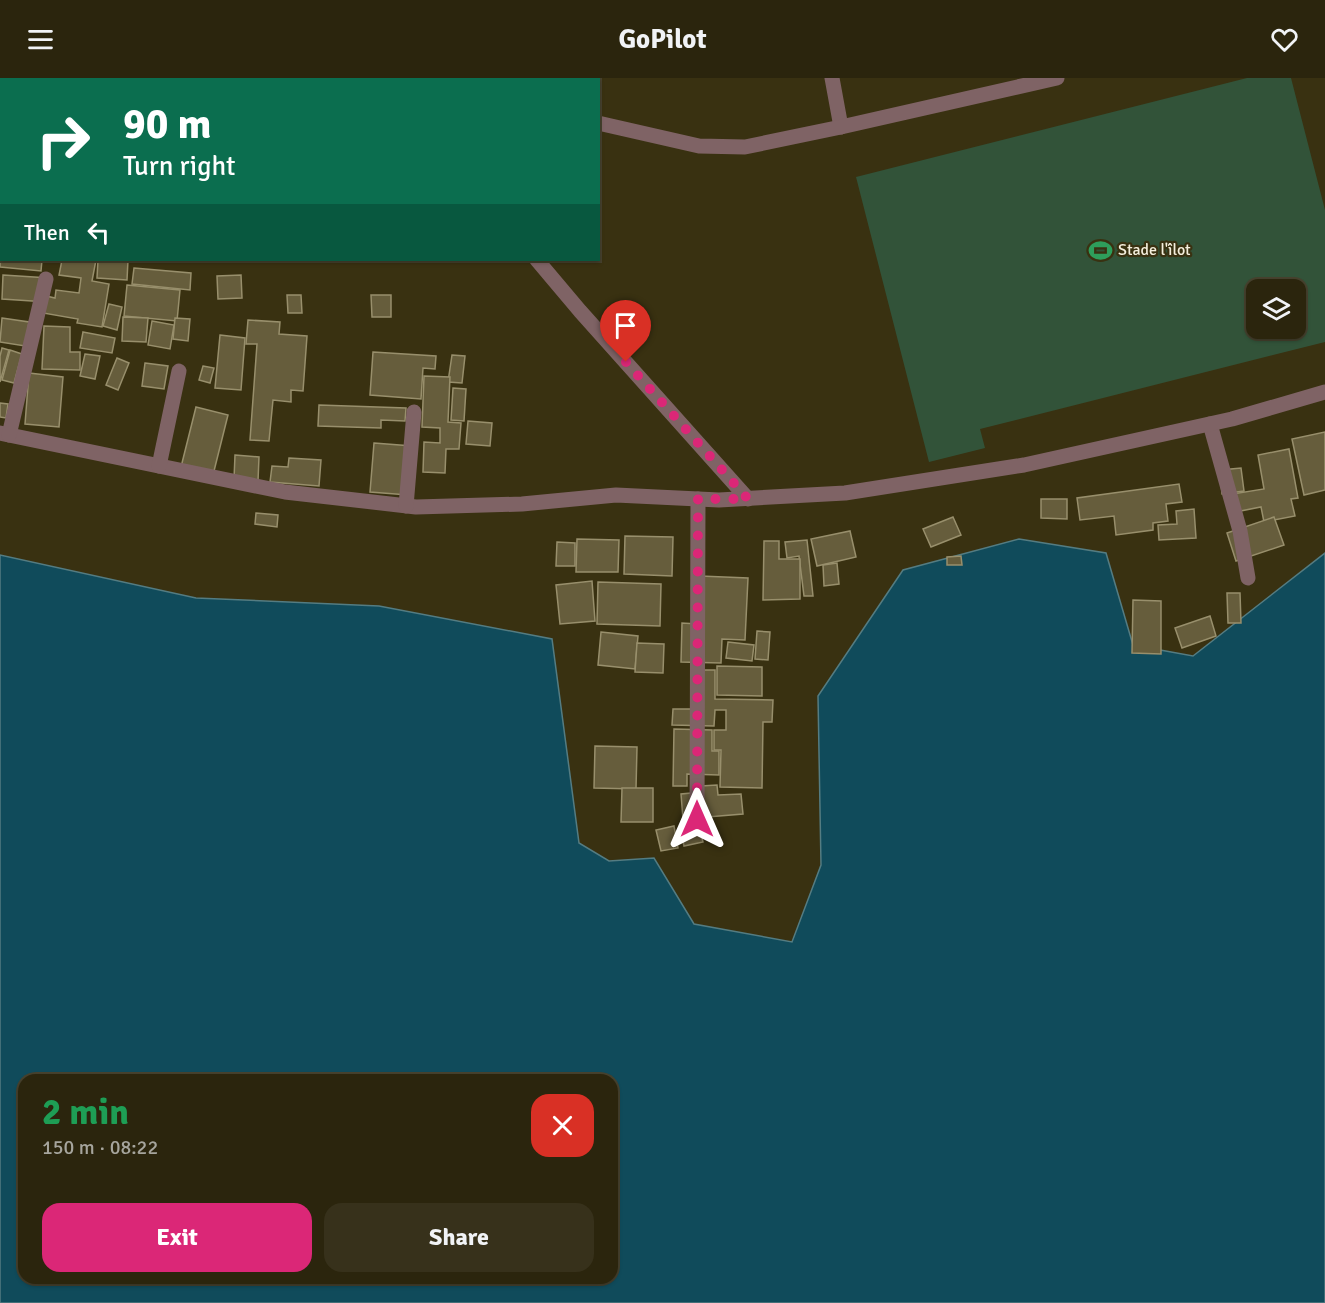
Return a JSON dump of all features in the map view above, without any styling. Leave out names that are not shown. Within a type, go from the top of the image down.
[{"type":"street","points":[[832,78],[840,127]]},
{"type":"street","points":[[600,123],[699,146],[745,147],[1057,78]]},
{"type":"street","points":[[538,261],[748,499]]},
{"type":"street","points":[[46,279],[4,434],[285,492],[406,506],[522,504],[616,495],[748,499],[845,493],[1024,465],[1210,424],[1325,392]]},
{"type":"street","points":[[159,466],[178,371]]},
{"type":"street","points":[[406,506],[414,412]]},
{"type":"street","points":[[1210,424],[1240,531],[1248,578]]},
{"type":"street","points":[[697,819],[698,499]]},
{"type":"green space","name":"Stade l'îlot","points":[[1247,78],[1291,78],[1325,210],[1325,342],[980,429],[985,448],[929,462],[856,177]]},
{"type":"water","points":[[1019,539],[1106,553],[1133,645],[1193,656],[1325,553],[1325,1303],[0,1303],[0,555],[196,598],[379,606],[552,639],[579,843],[609,861],[654,858],[694,924],[792,942],[821,865],[818,696],[903,570]]},
{"type":"building","points":[[0,261],[42,261],[41,271],[0,267]]},
{"type":"building","points":[[62,261],[96,261],[92,281],[109,284],[102,327],[77,323],[78,319],[43,313],[46,296],[55,298],[56,290],[79,293],[81,278],[59,275]]},
{"type":"building","points":[[98,261],[128,261],[127,280],[97,278]]},
{"type":"building","points":[[134,268],[191,273],[190,290],[132,284]]},
{"type":"building","points":[[3,275],[49,278],[47,302],[2,299]]},
{"type":"building","points":[[241,275],[242,298],[218,299],[217,276]]},
{"type":"building","points":[[127,285],[180,290],[177,321],[124,316]]},
{"type":"building","points":[[287,295],[301,295],[302,313],[288,313]]},
{"type":"building","points":[[371,295],[391,295],[391,317],[372,317]]},
{"type":"building","points":[[109,304],[122,307],[117,330],[103,326]]},
{"type":"building","points":[[123,317],[148,318],[146,342],[122,341]]},
{"type":"building","points":[[2,318],[29,322],[25,346],[0,342]]},
{"type":"building","points":[[175,318],[190,319],[188,341],[173,339]]},
{"type":"building","points":[[248,320],[280,322],[279,334],[307,336],[303,391],[291,390],[291,402],[273,400],[269,441],[250,440],[257,344],[246,344]]},
{"type":"building","points":[[152,321],[174,325],[170,349],[148,345]]},
{"type":"building","points":[[44,326],[70,327],[70,352],[80,352],[80,370],[42,369]]},
{"type":"building","points":[[83,332],[115,338],[112,353],[80,348]]},
{"type":"building","points":[[220,335],[245,338],[241,390],[215,388]]},
{"type":"building","points":[[2,348],[9,350],[0,382],[0,356]]},
{"type":"building","points":[[10,350],[22,354],[14,383],[2,380]]},
{"type":"building","points":[[373,352],[436,356],[435,369],[423,368],[421,399],[370,395]]},
{"type":"building","points":[[85,354],[100,356],[95,379],[80,376]]},
{"type":"building","points":[[452,355],[465,356],[462,383],[448,382]]},
{"type":"building","points":[[117,358],[129,363],[118,390],[106,385]]},
{"type":"building","points":[[145,363],[168,366],[164,389],[142,386]]},
{"type":"building","points":[[203,366],[214,368],[210,383],[199,380]]},
{"type":"building","points":[[29,373],[63,377],[59,427],[25,424]]},
{"type":"building","points":[[424,376],[450,377],[448,422],[461,423],[459,449],[446,449],[445,473],[423,472],[424,442],[440,443],[440,428],[422,427]]},
{"type":"building","points":[[453,388],[466,389],[464,421],[451,420]]},
{"type":"building","points":[[0,403],[8,404],[6,418],[0,417]]},
{"type":"building","points":[[319,405],[406,408],[405,421],[381,420],[381,428],[318,426]]},
{"type":"building","points":[[196,407],[228,415],[213,475],[181,467]]},
{"type":"building","points":[[468,421],[492,423],[490,446],[466,444]]},
{"type":"building","points":[[1325,432],[1325,490],[1304,495],[1292,439]]},
{"type":"building","points":[[374,443],[412,446],[408,495],[370,492]]},
{"type":"building","points":[[1289,449],[1298,498],[1291,499],[1295,516],[1264,522],[1261,507],[1230,513],[1226,495],[1264,489],[1258,455]]},
{"type":"building","points":[[235,455],[259,457],[258,481],[234,479]]},
{"type":"building","points":[[289,458],[321,460],[319,486],[270,482],[272,466],[288,467]]},
{"type":"building","points":[[1241,468],[1244,491],[1222,494],[1220,470]]},
{"type":"building","points":[[1179,484],[1182,502],[1166,504],[1168,521],[1153,523],[1153,530],[1116,535],[1114,516],[1080,520],[1077,498]]},
{"type":"building","points":[[1041,499],[1067,499],[1067,519],[1041,518]]},
{"type":"building","points":[[1194,509],[1196,538],[1159,540],[1158,525],[1177,524],[1176,511]]},
{"type":"building","points":[[256,513],[278,515],[277,527],[255,524]]},
{"type":"building","points":[[953,517],[961,535],[931,547],[923,529]]},
{"type":"building","points":[[1274,517],[1284,545],[1236,561],[1227,533]]},
{"type":"building","points":[[850,531],[856,557],[817,566],[811,539]]},
{"type":"building","points":[[625,536],[673,537],[672,576],[624,574]]},
{"type":"building","points":[[577,539],[619,540],[618,572],[576,572]]},
{"type":"building","points":[[807,540],[813,596],[804,596],[799,556],[787,558],[785,542]]},
{"type":"building","points":[[764,541],[779,541],[779,559],[800,559],[800,599],[763,600]]},
{"type":"building","points":[[557,542],[575,543],[575,566],[556,566]]},
{"type":"building","points":[[961,556],[962,565],[947,565],[947,557]]},
{"type":"building","points":[[837,563],[839,584],[824,586],[823,565]]},
{"type":"building","points":[[700,576],[748,578],[745,640],[722,639],[721,663],[681,662],[682,623],[698,624]]},
{"type":"building","points":[[592,581],[595,621],[560,624],[556,585]]},
{"type":"building","points":[[598,582],[661,584],[660,626],[597,624]]},
{"type":"building","points":[[1227,593],[1240,593],[1241,623],[1228,623]]},
{"type":"building","points":[[1133,600],[1161,601],[1161,654],[1132,653]]},
{"type":"building","points":[[1210,616],[1216,636],[1182,648],[1175,628]]},
{"type":"building","points":[[757,631],[770,632],[768,660],[755,659]]},
{"type":"building","points":[[601,632],[638,636],[635,669],[598,665]]},
{"type":"building","points":[[728,642],[754,645],[752,661],[726,658]]},
{"type":"building","points":[[637,643],[664,644],[663,673],[635,672]]},
{"type":"building","points":[[717,666],[762,667],[762,696],[717,695]]},
{"type":"building","points":[[694,670],[715,670],[715,699],[773,700],[772,722],[763,722],[762,788],[720,787],[721,750],[714,750],[714,730],[726,730],[726,710],[715,710],[714,726],[672,725],[673,709],[692,709]]},
{"type":"building","points":[[674,729],[712,730],[712,751],[719,751],[719,775],[687,774],[687,786],[673,786]]},
{"type":"building","points":[[595,746],[637,747],[636,789],[594,788]]},
{"type":"building","points":[[717,785],[718,795],[741,794],[743,814],[683,819],[681,794],[702,792],[701,786]]},
{"type":"building","points":[[622,788],[653,788],[653,822],[621,822]]},
{"type":"building","points":[[698,823],[703,842],[684,846],[680,827]]},
{"type":"building","points":[[674,826],[678,848],[661,851],[656,830]]},
{"type":"place","name":"Stade l'îlot","points":[[1100,250]]},
{"type":"route","points":[[626,362],[748,499],[698,499],[697,819]]}]
